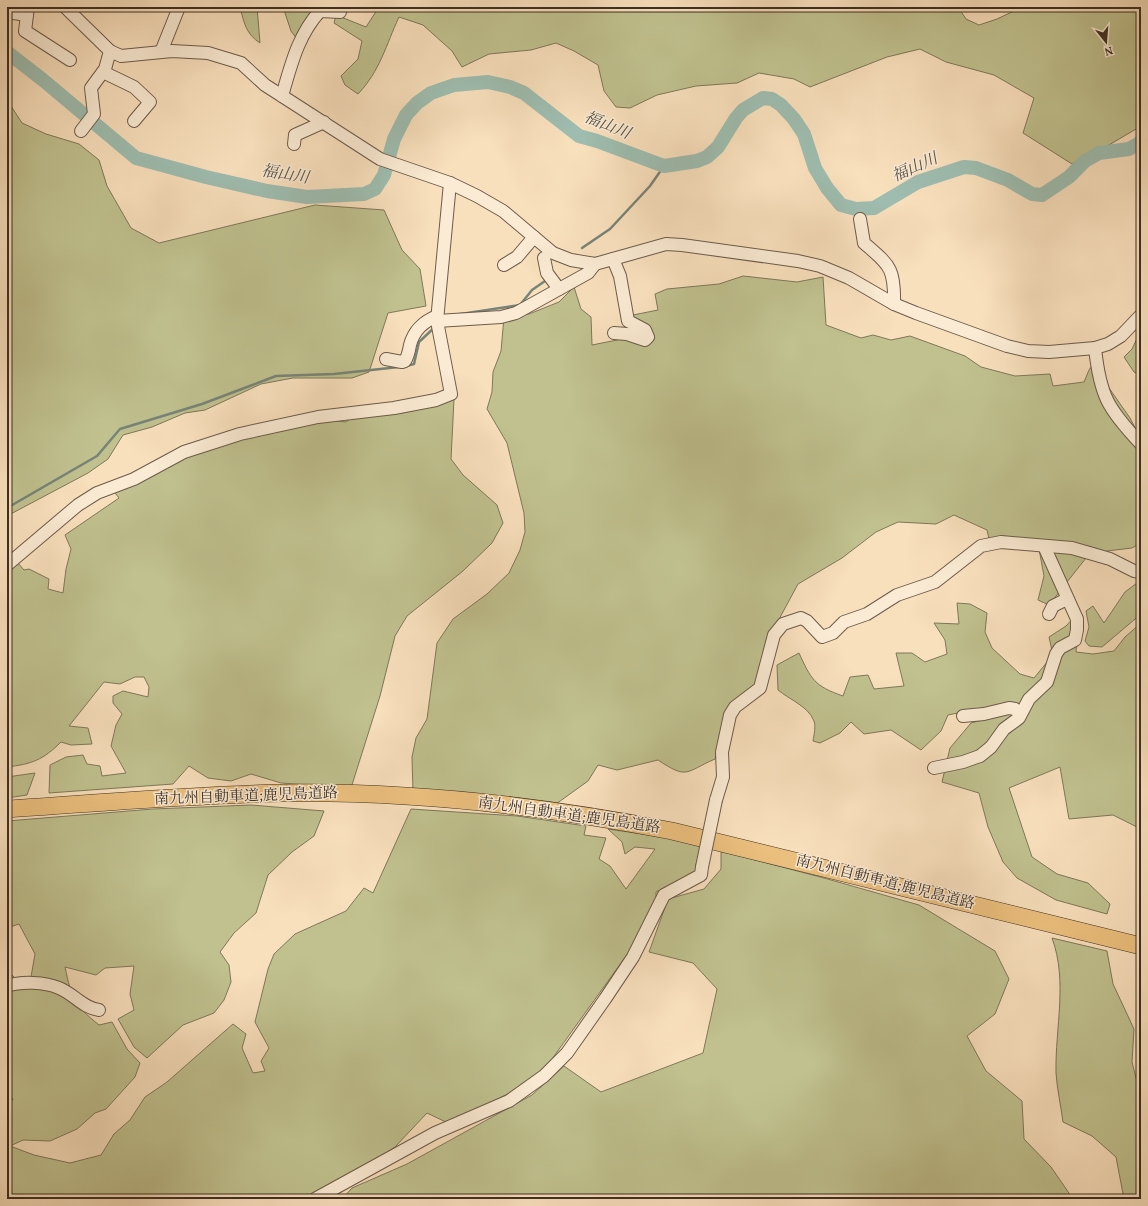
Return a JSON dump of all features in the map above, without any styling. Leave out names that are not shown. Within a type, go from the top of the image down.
[{"type":"highway","name":"南九州自動車道;鹿児島道路","points":[[7,809],[165,798],[282,793],[430,799],[554,811],[607,818],[672,831],[1141,946]]},
{"type":"street","points":[[65,7],[110,51],[121,56],[161,52],[208,53],[241,63],[265,85],[380,159],[450,183],[477,196],[503,211],[553,252],[571,260],[595,264],[666,244],[798,261],[835,272],[894,304],[1007,346],[1028,351],[1049,352],[1095,348],[1108,344],[1121,336],[1141,314]]},
{"type":"street","points":[[161,52],[179,7]]},
{"type":"street","points":[[282,96],[297,46],[308,24],[320,10],[340,12]]},
{"type":"street","points":[[7,12],[27,11],[24,31],[70,60]]},
{"type":"street","points":[[81,131],[94,114],[91,88],[103,72],[108,62],[110,51]]},
{"type":"street","points":[[103,72],[134,87],[150,102],[134,121]]},
{"type":"street","points":[[294,144],[295,135],[324,122]]},
{"type":"street","points":[[7,565],[53,524],[84,501],[97,493],[134,479],[184,452],[240,434],[318,417],[394,408],[436,400],[451,394],[437,318],[450,183]]},
{"type":"street","points":[[860,220],[864,243],[877,252],[886,262],[892,275],[895,287],[894,304]]},
{"type":"street","points":[[504,265],[517,257],[534,237]]},
{"type":"street","points":[[544,258],[547,273],[559,290]]},
{"type":"street","points":[[613,259],[620,276],[628,321],[645,330],[648,337],[645,340],[627,334],[614,334]]},
{"type":"street","points":[[386,359],[402,362],[405,361],[412,337],[418,328],[427,320],[437,318],[501,317],[516,313],[588,273],[595,264]]},
{"type":"street","points":[[1095,348],[1098,374],[1103,393],[1113,413],[1141,444]]},
{"type":"street","points":[[315,1199],[435,1133],[509,1101],[544,1076],[567,1053],[633,957],[664,895],[701,876],[716,800],[723,777],[722,752],[730,715],[735,707],[760,688],[774,635],[783,624],[801,618],[807,620],[822,637],[833,633],[844,622],[867,614],[897,595],[935,582],[981,546],[1001,542],[1072,548],[1110,559],[1134,571],[1141,572]]},
{"type":"street","points":[[934,768],[963,762],[980,756],[991,747],[1004,729],[1020,715],[1029,699],[1047,682],[1056,654],[1060,648],[1076,640],[1078,630],[1076,619],[1044,546]]},
{"type":"street","points":[[1049,614],[1053,606],[1067,599]]},
{"type":"street","points":[[963,716],[984,714],[1009,708],[1015,709],[1020,715]]},
{"type":"street","points":[[7,986],[42,984],[59,988],[90,1009],[99,1010]]},
{"type":"green space","points":[[240,7],[257,7],[260,43],[255,40],[244,23]]},
{"type":"green space","points":[[283,7],[324,7],[326,15],[309,32],[303,47],[291,31]]},
{"type":"green space","points":[[379,7],[958,7],[966,19],[979,25],[997,19],[1022,7],[1141,7],[1141,126],[1109,145],[1072,164],[1023,133],[1034,98],[994,75],[946,62],[920,49],[887,57],[810,87],[794,79],[759,73],[737,83],[696,86],[657,95],[630,108],[616,107],[604,91],[598,65],[574,51],[556,43],[531,50],[489,54],[462,67],[452,51],[423,25],[399,17],[377,67],[366,85],[358,94],[345,85],[341,76],[358,59],[362,41],[334,23],[336,15],[366,27]]},
{"type":"green space","points":[[7,100],[22,123],[46,134],[79,144],[99,160],[107,186],[131,228],[159,243],[315,205],[384,210],[402,250],[420,269],[426,306],[388,313],[369,372],[352,378],[293,378],[261,384],[205,410],[185,413],[152,427],[123,435],[108,459],[88,473],[7,516]]},
{"type":"green space","points":[[743,276],[797,282],[823,277],[826,325],[861,338],[873,335],[891,340],[910,336],[965,356],[981,367],[1015,376],[1050,374],[1053,386],[1084,382],[1089,370],[1097,359],[1103,368],[1109,388],[1130,418],[1141,439],[1141,543],[1132,548],[1107,551],[1086,558],[1049,605],[1038,600],[1044,576],[1039,549],[991,547],[987,530],[954,515],[936,524],[898,522],[876,532],[842,558],[798,584],[777,623],[769,668],[742,701],[725,730],[715,759],[686,772],[675,770],[658,760],[617,770],[598,765],[588,781],[556,804],[413,791],[412,757],[416,738],[427,719],[437,643],[453,619],[487,594],[509,573],[520,550],[525,532],[524,513],[507,443],[487,409],[492,392],[493,372],[501,351],[504,317],[529,314],[559,302],[574,287],[581,309],[591,317],[592,345],[637,336],[633,315],[658,310],[655,294],[667,289],[719,284]]},
{"type":"green space","points":[[1141,330],[1141,376],[1134,372],[1124,357],[1132,349]]},
{"type":"green space","points":[[454,399],[451,459],[463,475],[497,505],[503,523],[492,543],[463,571],[407,616],[395,636],[380,696],[351,788],[281,783],[251,774],[231,781],[208,778],[189,766],[173,784],[49,793],[50,765],[66,757],[83,755],[87,764],[100,766],[102,776],[126,773],[111,746],[116,725],[122,714],[113,703],[113,696],[123,691],[148,697],[149,687],[144,677],[135,677],[120,684],[104,682],[69,726],[88,728],[92,744],[71,745],[61,742],[37,760],[30,763],[7,767],[7,568],[17,562],[24,570],[29,569],[49,579],[48,589],[63,593],[66,569],[71,549],[65,535],[119,498],[107,483],[242,430],[337,421],[346,422],[358,412],[404,408]]},
{"type":"green space","points":[[1141,580],[1141,614],[1102,647],[1089,646],[1085,641],[1089,627],[1086,611],[1093,606],[1104,623],[1125,592]]},
{"type":"green space","points":[[957,603],[970,604],[987,613],[985,632],[992,648],[1020,674],[1034,678],[1053,655],[1049,637],[1066,626],[1079,612],[1076,652],[1093,654],[1114,651],[1125,637],[1141,623],[1141,829],[1113,815],[1069,819],[1060,767],[1009,788],[1032,857],[1057,874],[1088,883],[1110,904],[1107,914],[1056,900],[1017,878],[1003,862],[988,827],[979,793],[942,782],[950,748],[971,723],[1011,712],[973,710],[948,715],[941,731],[921,750],[891,730],[864,734],[851,722],[840,733],[820,743],[813,741],[815,725],[808,711],[778,690],[777,665],[799,653],[807,669],[819,685],[843,696],[850,677],[868,675],[874,689],[904,686],[896,653],[912,653],[925,662],[947,654],[945,640],[934,623],[959,624]]},
{"type":"green space","points":[[35,773],[27,795],[7,798],[7,777]]},
{"type":"green space","points":[[251,805],[324,811],[314,836],[292,852],[268,875],[256,913],[234,933],[220,952],[229,965],[231,982],[224,1000],[214,1013],[183,1025],[147,1058],[134,1047],[118,1019],[134,1010],[130,994],[134,966],[105,968],[96,975],[65,967],[72,994],[79,1006],[99,1025],[112,1022],[127,1049],[140,1063],[135,1077],[106,1109],[95,1113],[77,1129],[50,1141],[23,1140],[10,1146],[34,1155],[70,1163],[101,1155],[114,1134],[130,1120],[145,1097],[167,1082],[233,1024],[246,1034],[242,1048],[253,1073],[265,1071],[261,1061],[269,1048],[255,1022],[268,969],[274,954],[295,934],[346,911],[364,888],[373,893],[411,809],[517,816],[586,826],[584,835],[606,838],[599,859],[610,866],[626,889],[655,849],[635,847],[625,854],[622,842],[608,829],[704,843],[697,873],[656,892],[656,904],[649,924],[547,1066],[518,1089],[448,1123],[427,1113],[395,1147],[325,1193],[313,1199],[7,1199],[7,1108],[13,1099],[7,1094],[7,968],[21,984],[31,977],[35,954],[19,924],[7,928],[7,821],[153,809]]},
{"type":"green space","points":[[721,851],[919,905],[995,951],[1009,979],[995,1014],[967,1036],[986,1071],[1022,1101],[1024,1139],[1051,1167],[1073,1199],[342,1199],[352,1188],[407,1164],[532,1095],[564,1066],[601,1092],[703,1053],[717,989],[693,963],[649,952],[668,899],[704,889],[721,869]]},
{"type":"green space","points":[[1052,938],[1107,951],[1113,984],[1134,1029],[1132,1062],[1138,1086],[1141,1087],[1141,1199],[1124,1199],[1116,1157],[1092,1136],[1063,1122],[1056,1073],[1060,1005],[1059,971],[1057,954]]},
{"type":"waterway","name":"福山川","points":[[7,52],[43,80],[136,158],[206,177],[267,191],[307,197],[364,194],[375,189],[384,175],[394,139],[406,115],[417,103],[431,93],[454,85],[488,82],[510,87],[524,93],[579,136],[597,141],[664,166],[697,161],[707,157],[718,147],[736,118],[743,110],[763,98],[772,99],[781,105],[794,119],[804,134],[815,168],[827,188],[841,205],[856,209],[874,208],[918,182],[964,167],[976,168],[1008,180],[1032,194],[1042,195],[1069,177],[1085,161],[1099,153],[1129,149],[1141,142]]},
{"type":"waterway","points":[[582,248],[610,229],[650,186],[664,166]]},
{"type":"waterway","points":[[454,315],[520,305],[532,290],[545,281]]},
{"type":"waterway","points":[[406,366],[414,364],[419,342],[435,327]]},
{"type":"waterway","points":[[7,508],[97,456],[120,429],[202,404],[276,376],[334,374],[399,367]]}]
